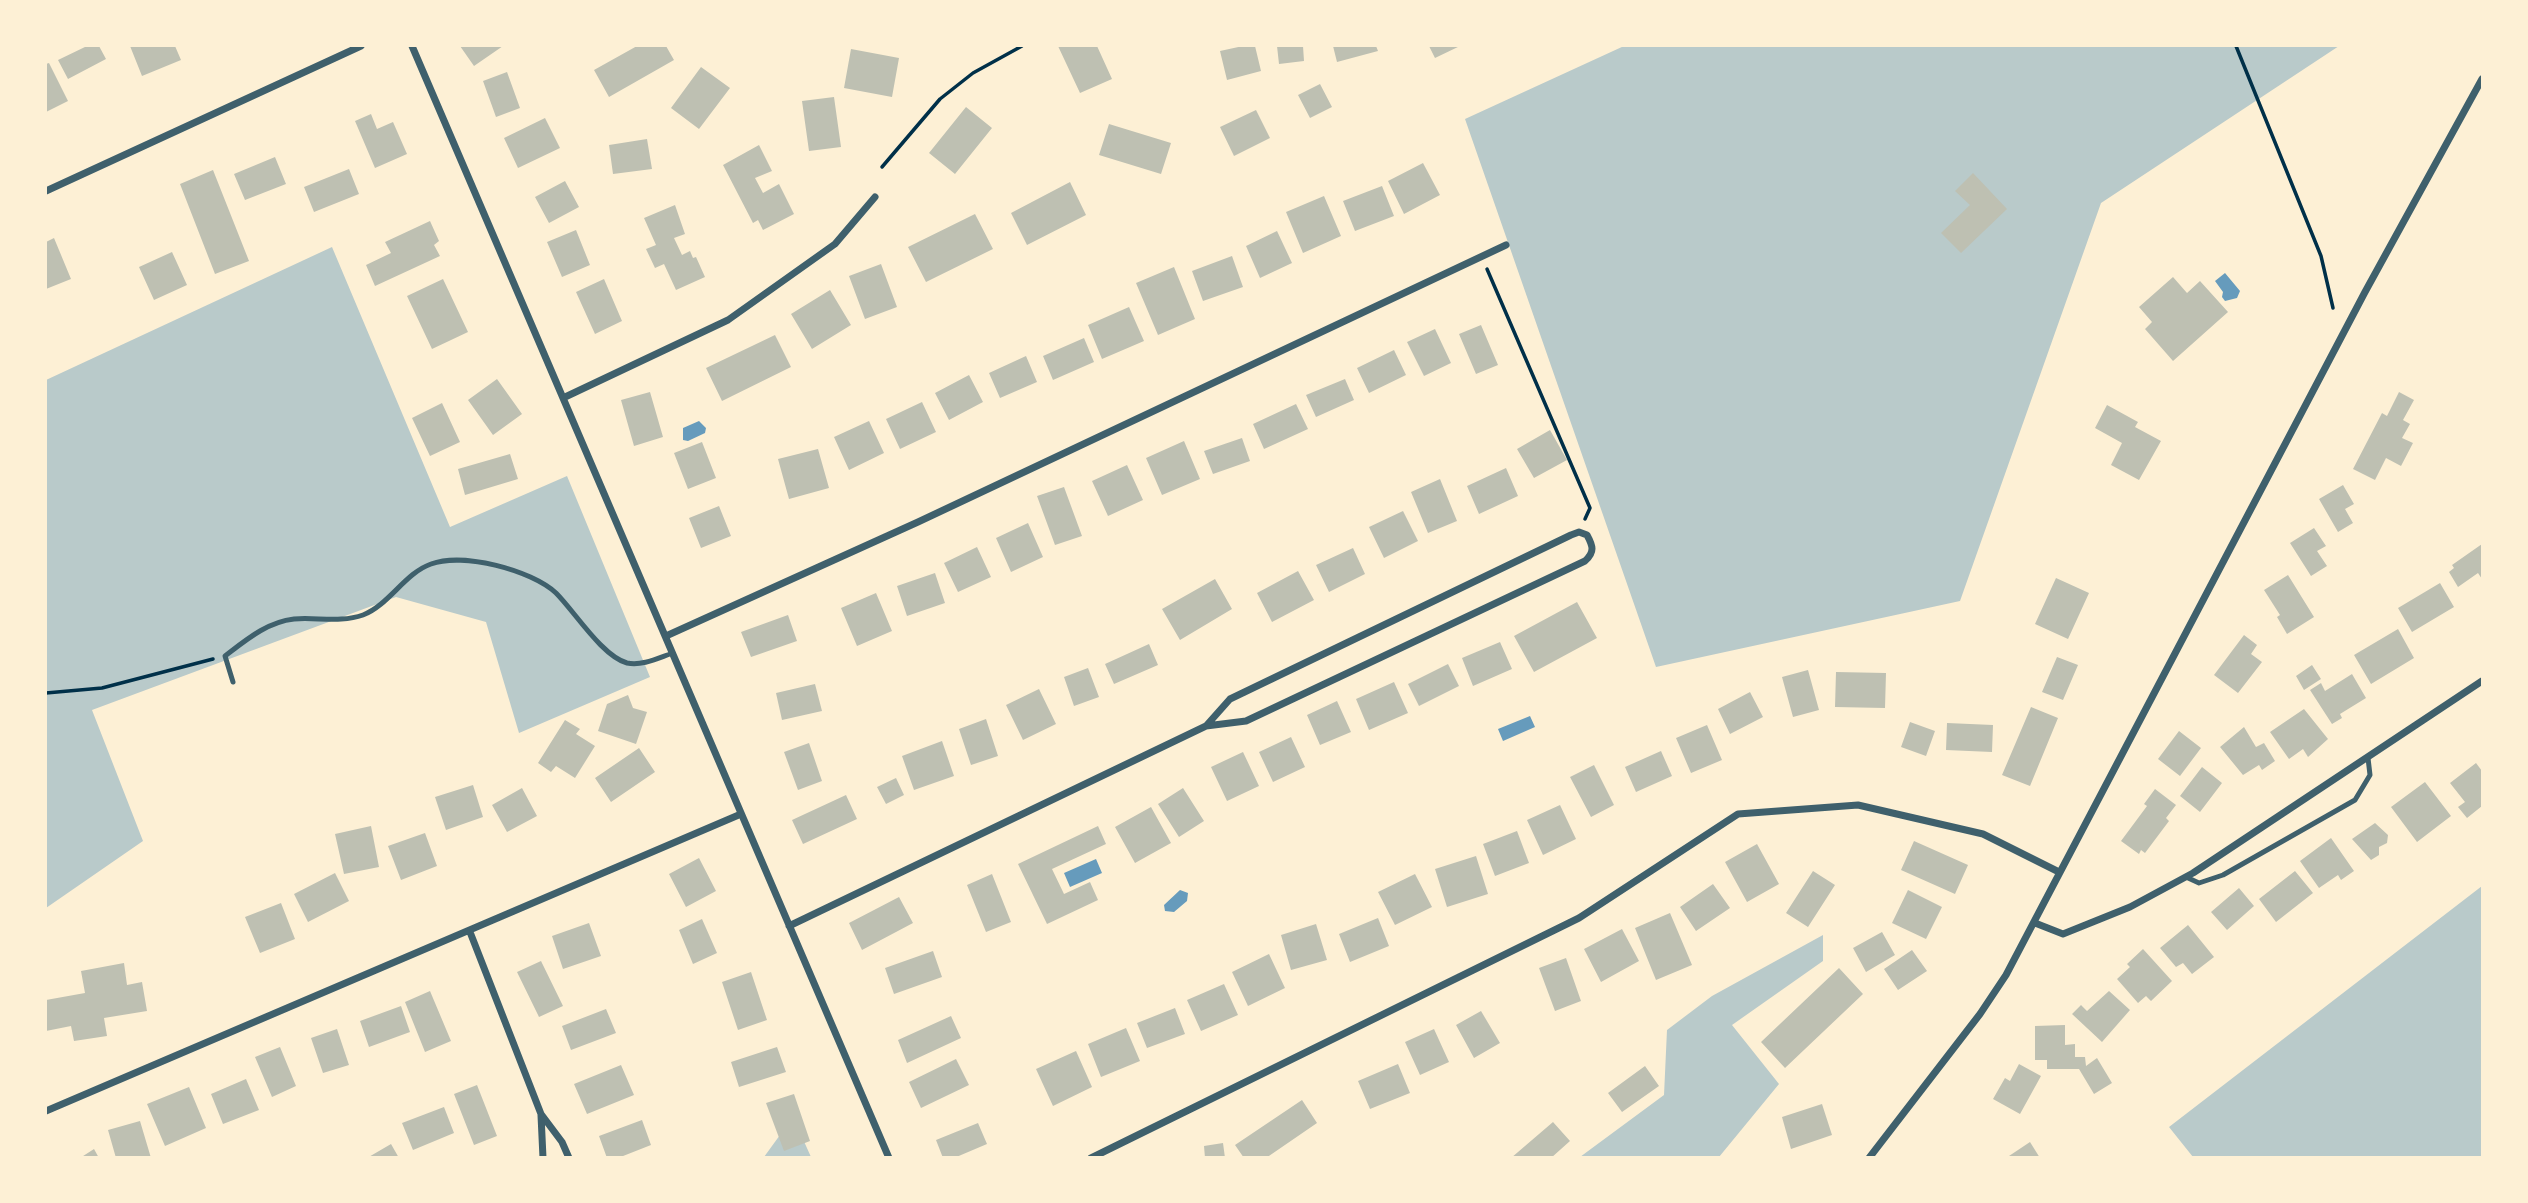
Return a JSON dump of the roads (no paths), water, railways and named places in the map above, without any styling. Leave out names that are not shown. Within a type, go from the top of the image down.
[{"type":"street","points":[[46,191],[361,46]]},
{"type":"street","points":[[412,46],[889,1157]]},
{"type":"street","points":[[1869,1157],[1980,1014],[2035,923],[2365,292],[2483,79]]},
{"type":"street","points":[[563,398],[728,320],[835,244],[875,197]]},
{"type":"street","points":[[666,636],[930,516],[1506,245]]},
{"type":"street","points":[[789,926],[1206,726],[1246,721],[1585,561],[1591,556],[1593,547],[1587,535],[1579,532],[1230,699],[1206,726]]},
{"type":"street","points":[[2035,923],[2063,934],[2130,907],[2186,877],[2483,681]]},
{"type":"street","points":[[1091,1157],[1579,918],[1738,814],[1759,810],[1858,805],[1983,834],[2059,873]]},
{"type":"street","points":[[46,1111],[741,814]]},
{"type":"street","points":[[470,932],[541,1114],[562,1142],[569,1157]]},
{"type":"street","points":[[541,1114],[543,1157]]},
{"type":"lane","points":[[233,682],[225,656],[257,632],[293,619],[327,620],[364,615],[430,564],[465,559],[507,568],[553,591],[614,657],[628,663],[645,663],[673,653]]},
{"type":"lane","points":[[2186,877],[2199,883],[2223,874],[2355,800],[2370,775],[2368,758]]},
{"type":"water","points":[[2225,273],[2240,291],[2237,298],[2225,301],[2223,292],[2215,281]]},
{"type":"water","points":[[699,421],[706,428],[705,433],[688,441],[683,440],[683,428]]},
{"type":"water","points":[[1530,716],[1535,727],[1503,741],[1498,729]]},
{"type":"water","points":[[1096,859],[1102,873],[1070,887],[1064,873]]},
{"type":"water","points":[[1180,890],[1188,893],[1187,901],[1174,912],[1165,911],[1164,905]]}]
